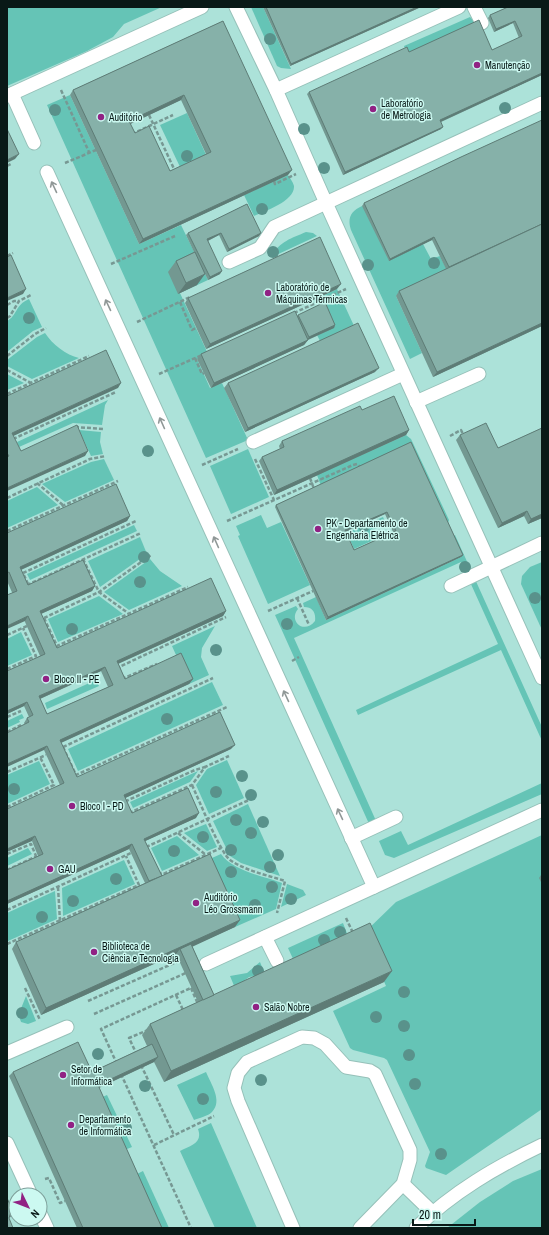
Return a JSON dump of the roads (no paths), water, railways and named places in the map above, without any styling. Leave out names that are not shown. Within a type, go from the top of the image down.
[{"type":"lane","points":[[34,143],[9,95],[202,7]]},
{"type":"lane","points":[[236,7],[276,90],[403,374],[542,678]]},
{"type":"lane","points":[[276,90],[459,7]]},
{"type":"lane","points":[[474,7],[482,23]]},
{"type":"lane","points":[[229,262],[260,248],[274,227],[542,103]]},
{"type":"lane","points":[[47,172],[250,619],[374,887]]},
{"type":"lane","points":[[251,443],[403,374]]},
{"type":"lane","points":[[416,402],[479,374]]},
{"type":"lane","points":[[451,586],[542,543]]},
{"type":"lane","points":[[206,964],[542,810]]},
{"type":"lane","points":[[352,838],[396,817]]},
{"type":"lane","points":[[265,937],[277,961]]},
{"type":"lane","points":[[7,1053],[67,1027]]},
{"type":"lane","points":[[293,1228],[238,1101],[234,1088],[238,1073],[247,1062],[302,1037],[314,1038],[325,1044],[346,1067],[370,1071],[375,1074],[410,1150],[410,1160],[403,1184],[360,1228]]},
{"type":"lane","points":[[7,1143],[27,1187]]},
{"type":"lane","points":[[416,1228],[432,1212],[470,1184],[507,1161],[542,1145]]},
{"type":"lane","points":[[403,1184],[432,1212]]},
{"type":"place","name":"Manutenção","points":[[477,65]]},
{"type":"place","name":"Laboratório de Metrologia","points":[[373,109]]},
{"type":"place","name":"Auditório","points":[[101,117]]},
{"type":"place","name":"Laboratório de Máquinas Térmicas","points":[[268,293]]},
{"type":"place","name":"PK - Departamento de Engenharia Elétrica","points":[[318,529]]},
{"type":"place","name":"Bloco II - PE","points":[[46,679]]},
{"type":"place","name":"Bloco I - PD","points":[[72,806]]},
{"type":"place","name":"GAU","points":[[50,869]]},
{"type":"place","name":"Auditório Léo Grossmann","points":[[196,903]]},
{"type":"place","name":"Biblioteca de Ciência e Tecnologia","points":[[94,952]]},
{"type":"place","name":"Salão Nobre","points":[[256,1007]]},
{"type":"place","name":"Setor de Informática","points":[[63,1075]]},
{"type":"place","name":"Departamento de Informática","points":[[71,1125]]}]
